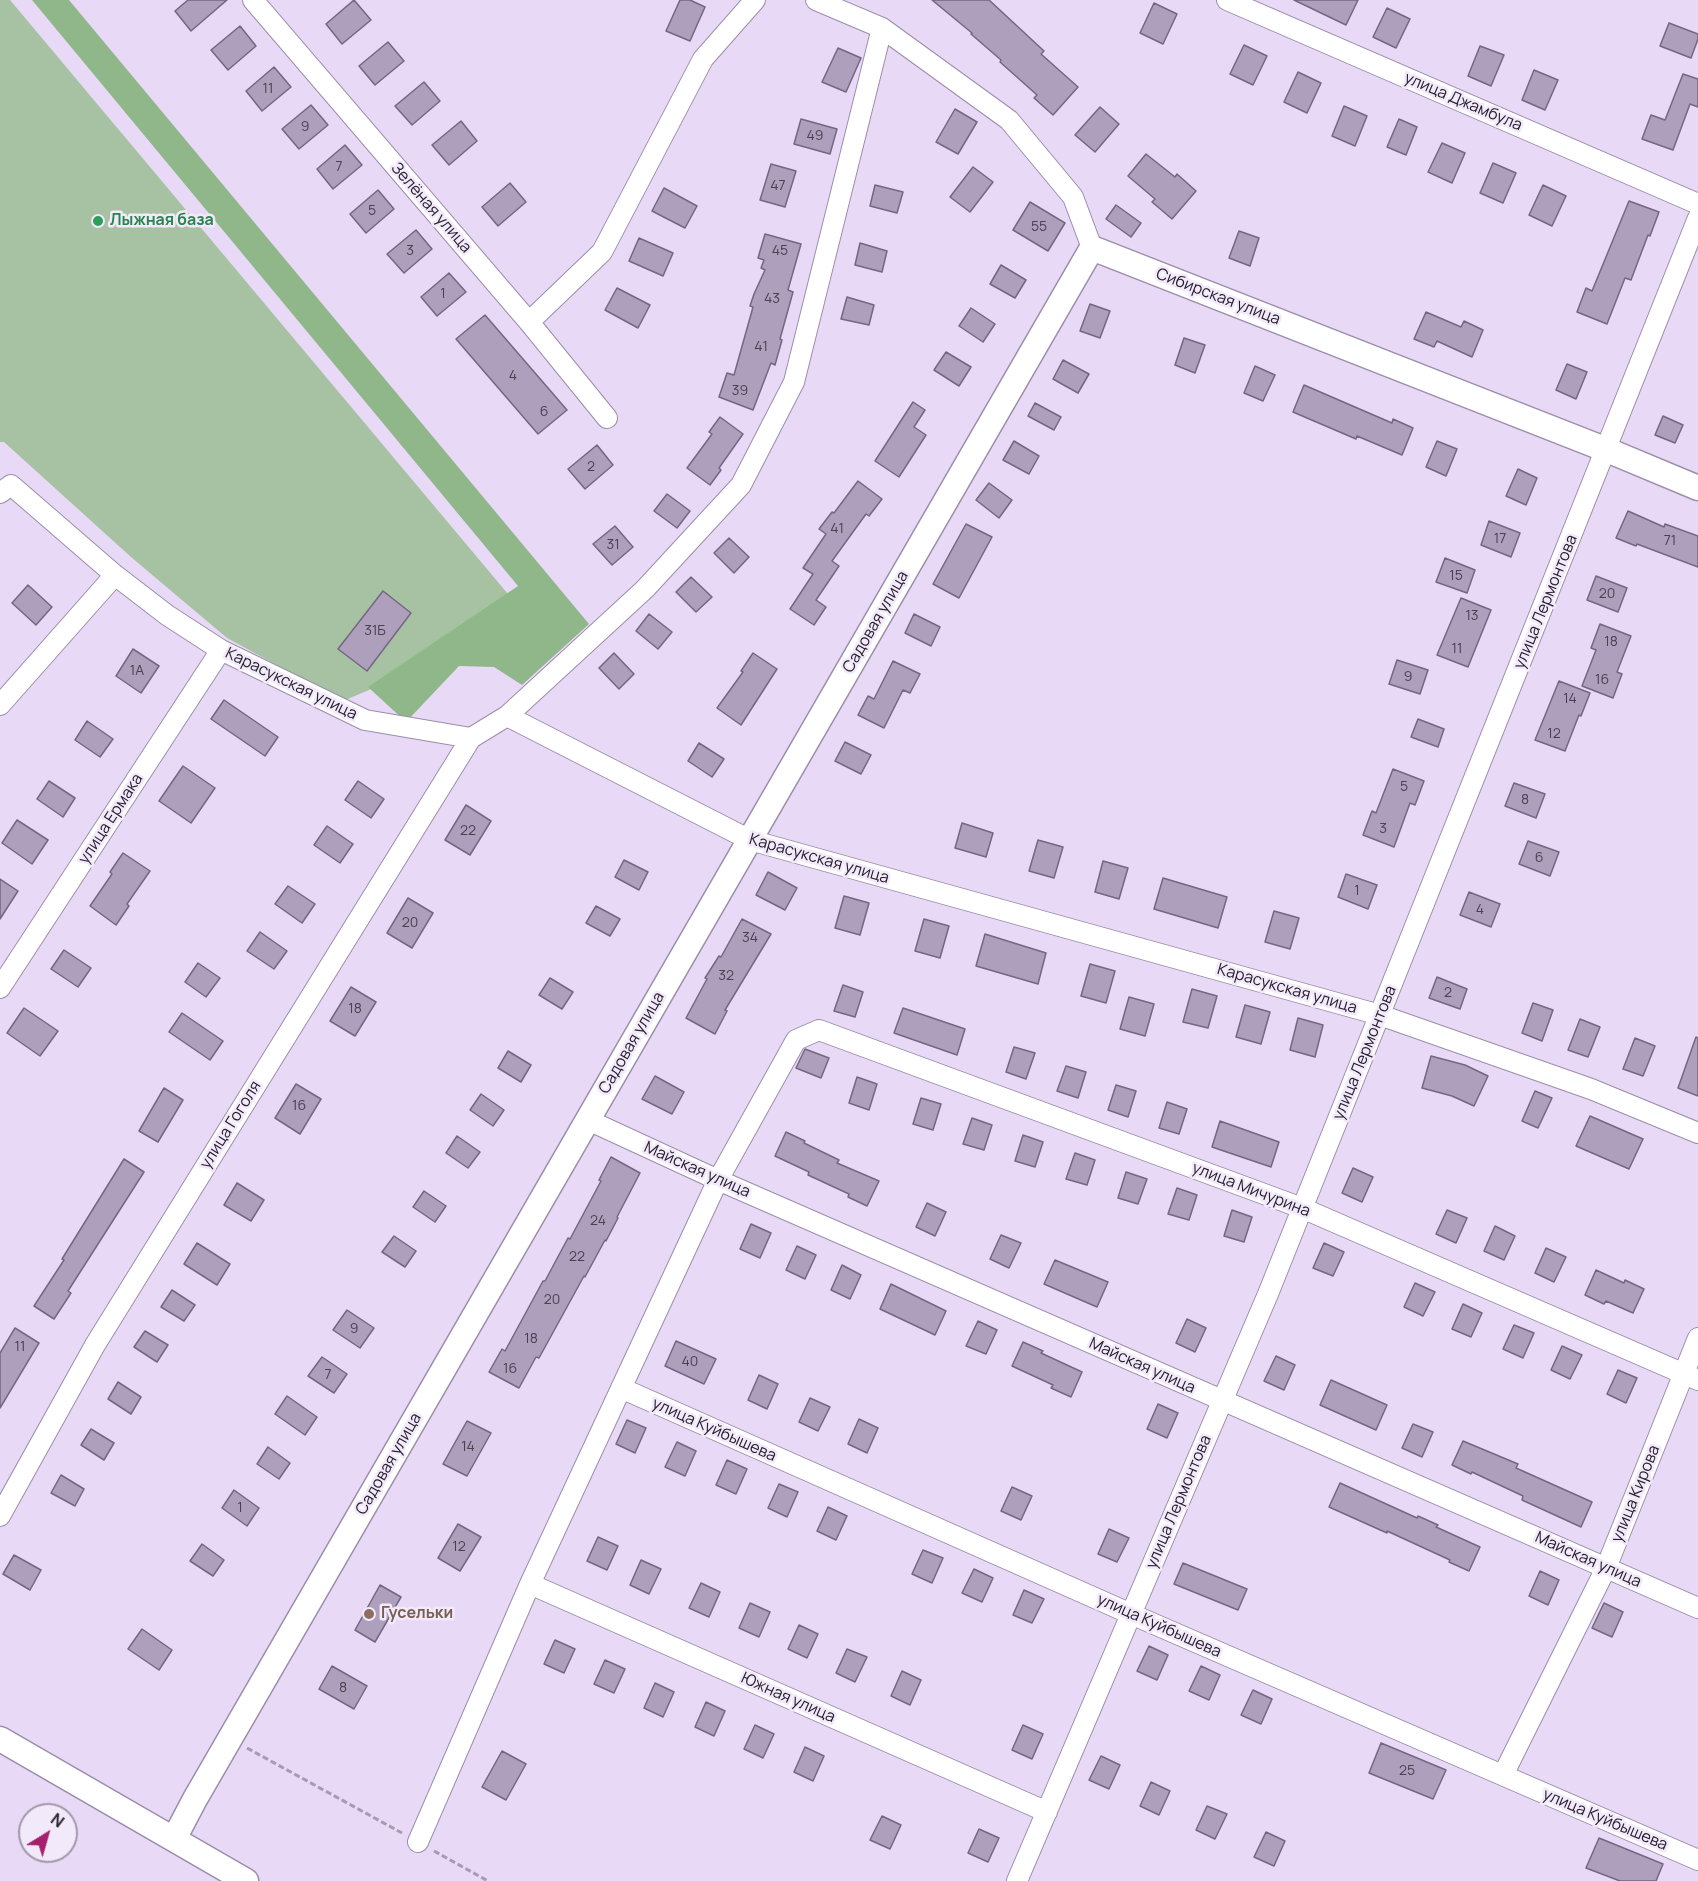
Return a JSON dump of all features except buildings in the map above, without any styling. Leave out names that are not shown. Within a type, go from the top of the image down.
[{"type":"street","name":"Зелёная улица","points":[[253,0],[529,322],[607,418]]},
{"type":"street","points":[[529,322],[602,252],[703,59],[755,0]]},
{"type":"street","points":[[816,0],[861,9],[882,28],[1009,120],[1073,197],[1092,248]]},
{"type":"street","name":"улица Джамбула","points":[[1227,0],[1698,204]]},
{"type":"street","points":[[471,738],[507,716],[645,589],[741,485],[794,382],[882,28]]},
{"type":"street","name":"улица Лермонтова","points":[[1017,1881],[1302,1208],[1698,218]]},
{"type":"street","name":"Сибирская улица","points":[[1092,248],[1607,450],[1698,488]]},
{"type":"street","name":"Садовая улица","points":[[174,1839],[230,1738],[1092,248]]},
{"type":"street","name":"Карасукская улица","points":[[5,489],[166,615],[221,650],[365,720],[471,738]]},
{"type":"street","points":[[0,705],[115,575]]},
{"type":"street","name":"улица Ермака","points":[[0,988],[221,650]]},
{"type":"street","name":"Карасукская улица","points":[[507,716],[750,840],[1380,1015],[1591,1089],[1698,1133]]},
{"type":"street","name":"улица Гоголя","points":[[0,1516],[101,1335],[471,738]]},
{"type":"street","name":"улица Мичурина","points":[[718,1180],[796,1040],[819,1030],[1302,1208],[1691,1377]]},
{"type":"street","name":"Майская улица","points":[[588,1120],[718,1180],[1698,1608]]},
{"type":"street","points":[[418,1842],[530,1584],[718,1180]]},
{"type":"street","name":"улица Кирова","points":[[1503,1775],[1606,1568],[1691,1377],[1698,1338]]},
{"type":"street","name":"улица Куйбышева","points":[[621,1388],[1131,1614],[1698,1860]]},
{"type":"street","name":"Южная улица","points":[[530,1584],[1047,1812]]},
{"type":"street","points":[[0,1739],[246,1881]]},
{"type":"path","points":[[230,1738],[488,1881]]},
{"type":"green space","name":"Лыжная база","points":[[0,0],[10,0],[513,600],[390,681],[343,701],[227,638],[131,557],[4,442],[0,442]]},
{"type":"green space","points":[[32,0],[69,0],[589,624],[522,685],[494,667],[459,666],[406,722],[368,687],[518,586]]},
{"type":"place","name":"Лыжная база","points":[[98,221]]},
{"type":"place","name":"Гусельки","points":[[369,1614]]}]
